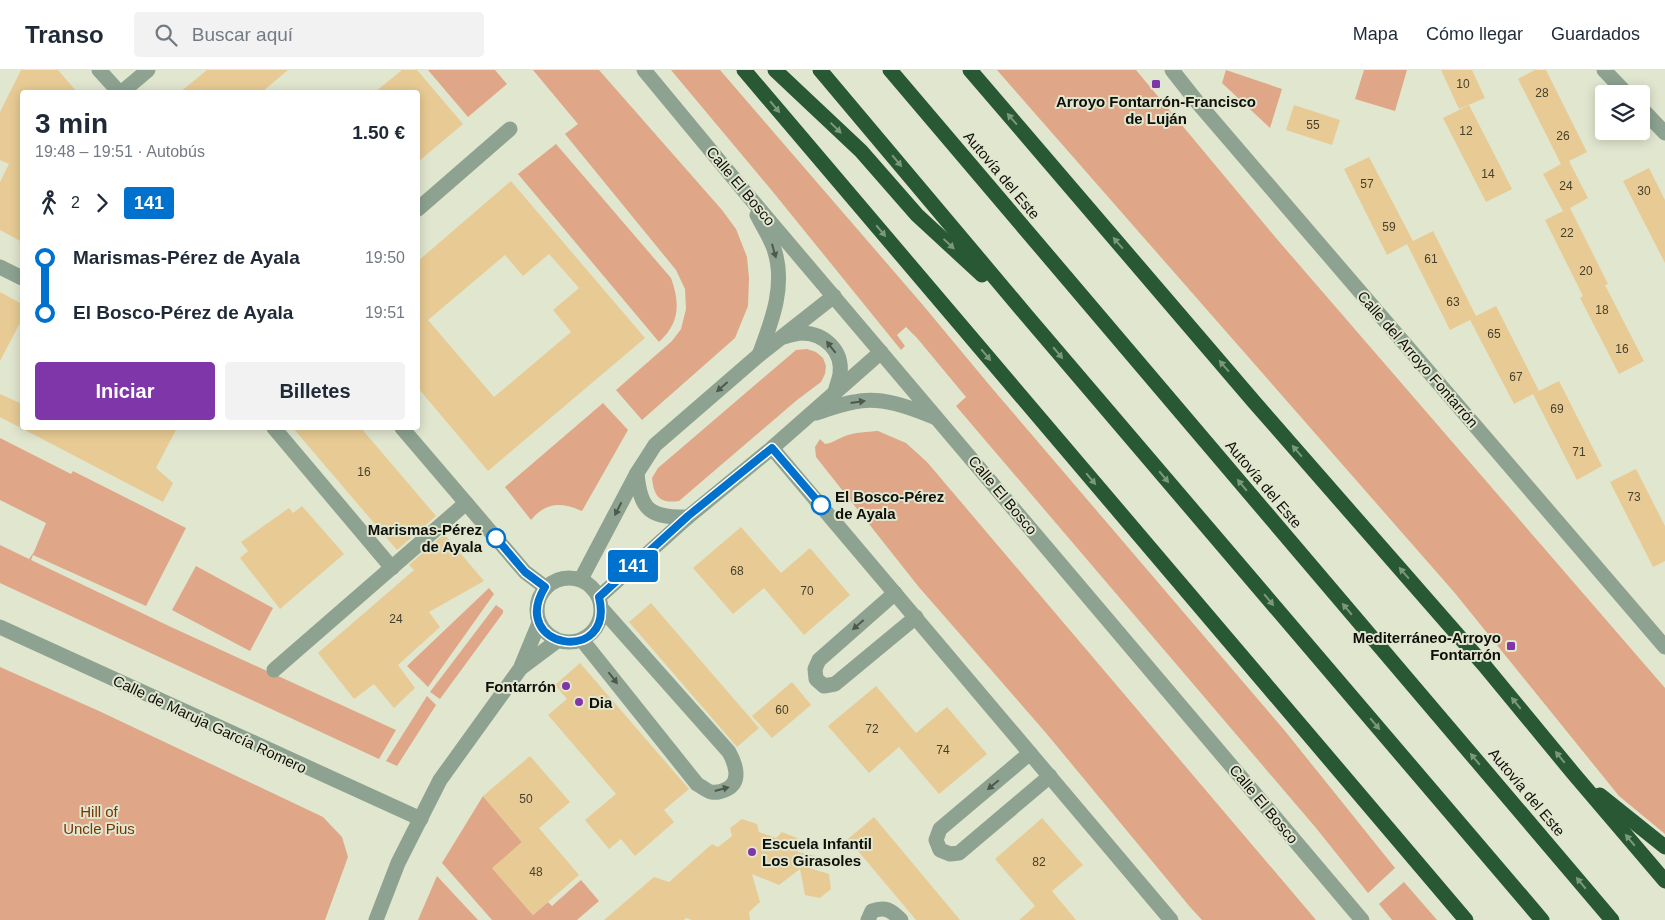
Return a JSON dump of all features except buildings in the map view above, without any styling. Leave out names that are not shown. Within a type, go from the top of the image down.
[{"type":"highway","points":[[744,70],[1466,920]]},
{"type":"highway","points":[[776,70],[861,151],[917,215],[1027,316]]},
{"type":"highway","points":[[820,70],[1542,920]]},
{"type":"highway","name":"Autovía del Este","points":[[890,70],[1612,920]]},
{"type":"highway","points":[[970,70],[1249,396],[1484,665],[1664,880]]},
{"type":"highway","points":[[1573,773],[1665,848]]},
{"type":"street","points":[[99,70],[118,90]]},
{"type":"street","points":[[123,90],[148,70]]},
{"type":"street","name":"Calle El Bosco","points":[[644,70],[745,192],[1362,920]]},
{"type":"street","name":"Calle del Arroyo Fontarrón","points":[[1172,70],[1198,103],[1665,647]]},
{"type":"street","points":[[1604,70],[1618,85]]},
{"type":"street","points":[[1650,117],[1665,132]]},
{"type":"street","points":[[420,207],[510,129]]},
{"type":"street","points":[[745,192],[773,247],[778,269],[778,290],[775,309],[759,355]]},
{"type":"street","points":[[0,267],[20,277]]},
{"type":"street","points":[[581,579],[637,473],[655,445],[759,355],[834,296]]},
{"type":"street","points":[[783,337],[801,333],[818,335],[828,342],[835,350],[839,360],[840,373],[835,393]]},
{"type":"street","points":[[582,640],[697,784],[711,792],[722,791],[731,787],[736,779],[736,765],[729,752],[601,603],[592,586],[581,579],[568,577],[556,580],[545,587],[538,598],[536,611],[539,623],[546,634],[557,641],[570,643],[582,640],[593,633],[600,622],[601,603],[688,516],[772,448],[881,352]]},
{"type":"street","points":[[811,414],[854,402],[871,400],[909,407],[938,419]]},
{"type":"street","points":[[276,430],[392,568]]},
{"type":"street","points":[[404,430],[525,572],[545,587]]},
{"type":"street","points":[[772,448],[1050,776],[1164,917]]},
{"type":"street","points":[[637,473],[638,490],[643,502],[650,511],[668,518],[688,516]]},
{"type":"street","points":[[274,670],[466,503]]},
{"type":"street","points":[[895,593],[819,660],[815,669],[816,679],[824,686],[835,684],[916,617]]},
{"type":"street","points":[[376,920],[398,863],[440,780],[520,669],[539,623]]},
{"type":"street","name":"Calle de Maruja García Romero","points":[[0,627],[421,819]]},
{"type":"street","points":[[520,669],[557,641]]},
{"type":"street","points":[[1030,753],[940,829],[936,840],[940,850],[950,854],[959,853],[1050,776]]},
{"type":"street","points":[[868,920],[872,911],[880,908],[889,910],[901,920]]},
{"type":"green space","points":[[428,70],[495,70],[507,84],[468,117]]},
{"type":"green space","points":[[533,70],[599,70],[722,210],[736,229],[747,257],[749,278],[748,306],[735,338],[642,420],[616,390],[672,341],[681,329],[686,309],[685,289],[676,270],[565,134],[578,124]]},
{"type":"green space","points":[[671,70],[720,70],[922,304],[1285,731],[1395,868],[1368,893],[1316,828],[956,406],[966,397],[917,338],[906,327],[897,335],[905,346],[901,350]]},
{"type":"green space","points":[[997,70],[1136,70],[1276,238],[1665,688],[1665,834],[1619,796],[1454,592]]},
{"type":"green space","points":[[1226,70],[1282,89],[1270,128],[1222,83]]},
{"type":"green space","points":[[1364,70],[1407,70],[1395,111],[1355,99]]},
{"type":"green space","points":[[556,144],[671,278],[676,296],[676,312],[671,328],[659,342],[518,174]]},
{"type":"green space","points":[[807,349],[816,352],[823,358],[826,366],[821,382],[797,400],[679,501],[662,500],[656,494],[652,478],[658,468],[796,350]]},
{"type":"green space","points":[[603,403],[628,430],[582,511],[567,506],[554,505],[542,510],[531,520],[505,487]]},
{"type":"green space","points":[[878,431],[906,443],[927,462],[1316,920],[1202,920],[1190,907],[1046,733],[918,586],[816,457],[815,447],[820,439],[825,444],[861,432]]},
{"type":"green space","points":[[0,438],[71,474],[73,471],[186,528],[146,606],[33,555],[31,560],[171,627],[396,730],[379,759],[0,583],[0,545],[29,559],[34,552],[46,523],[0,500]]},
{"type":"green space","points":[[196,566],[273,608],[250,651],[172,610]]},
{"type":"green space","points":[[489,588],[494,594],[428,687],[407,666]]},
{"type":"green space","points":[[496,605],[503,610],[503,613],[440,699],[430,692]]},
{"type":"green space","name":"Hill of Uncle Pius","points":[[0,667],[99,711],[323,817],[342,837],[348,857],[325,920],[0,920]]},
{"type":"green space","points":[[427,696],[436,705],[397,766],[386,761]]},
{"type":"green space","points":[[483,796],[522,842],[493,869],[533,915],[548,902],[552,906],[581,880],[599,901],[577,920],[492,920],[442,863]]},
{"type":"green space","points":[[437,876],[478,920],[418,920]]},
{"type":"green space","points":[[1404,882],[1437,920],[1392,920],[1379,904]]},
{"type":"bus line","name":"141","points":[[496,538],[525,572],[545,587],[538,598],[536,611],[539,623],[546,634],[557,641],[570,643],[582,640],[593,633],[600,622],[602,609],[599,597],[688,516],[772,448],[821,505]]},
{"type":"place","name":"Arroyo Fontarrón-Francisco de Luján","points":[[1156,84]]},
{"type":"place","name":"El Bosco-Pérez de Ayala","points":[[821,505]]},
{"type":"place","name":"Marismas-Pérez de Ayala","points":[[496,538]]},
{"type":"place","name":"Mediterráneo-Arroyo Fontarrón","points":[[1511,646]]},
{"type":"place","name":"Fontarrón","points":[[566,686]]},
{"type":"place","name":"Dia","points":[[579,702]]},
{"type":"place","name":"Escuela Infantil Los Girasoles","points":[[752,852]]}]
